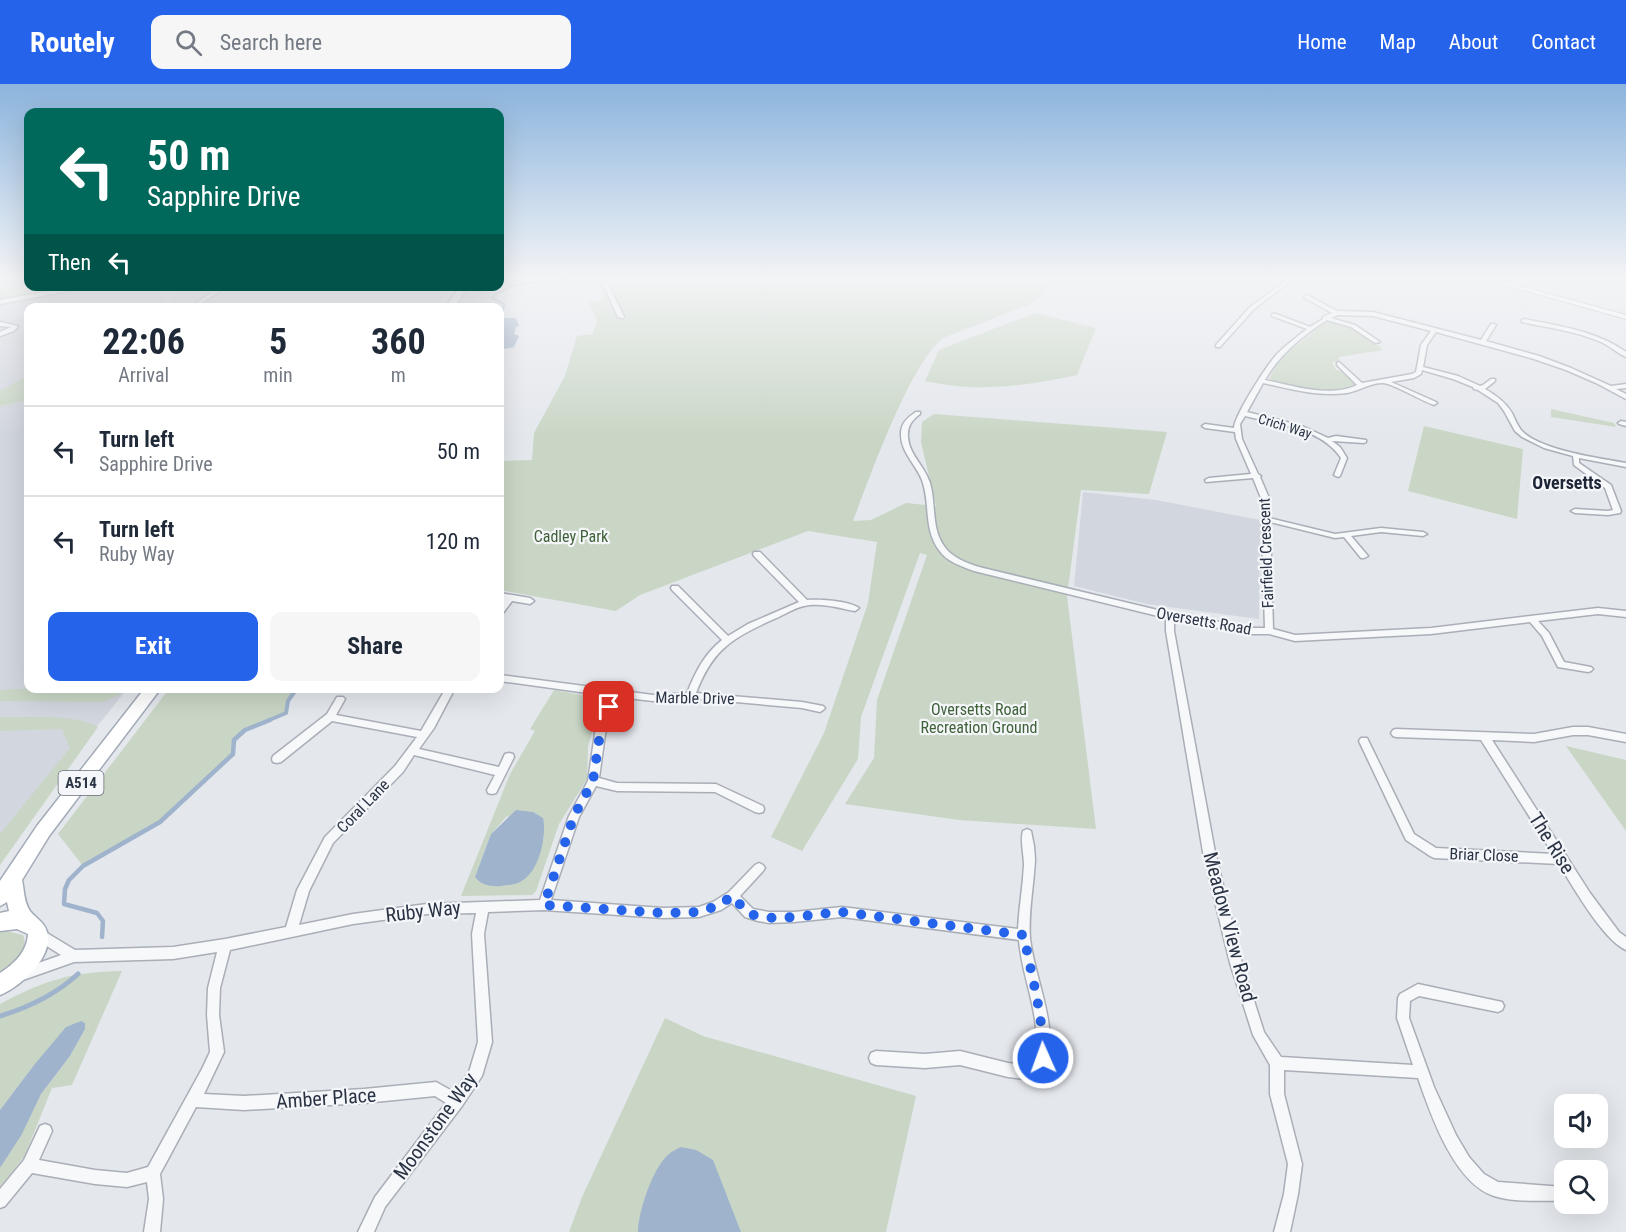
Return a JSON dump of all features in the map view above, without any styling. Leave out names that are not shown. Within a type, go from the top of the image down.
[{"type":"main road","name":"A514","points":[[0,897],[44,831],[150,693]]},
{"type":"main road","points":[[3,983],[27,962],[38,943],[32,927],[19,912],[12,879]]},
{"type":"main road","points":[[0,922],[32,927]]},
{"type":"street","points":[[1218,346],[1233,330]]},
{"type":"street","points":[[1205,426],[1237,430],[1237,423],[1242,413],[1281,354],[1310,330]]},
{"type":"street","points":[[1358,330],[1377,342]]},
{"type":"street","points":[[1429,330],[1552,363],[1611,388],[1626,397]]},
{"type":"street","points":[[1482,343],[1490,330]]},
{"type":"street","points":[[1567,330],[1609,344],[1626,354]]},
{"type":"street","points":[[1262,381],[1325,392],[1348,391],[1361,385],[1414,376],[1422,368],[1424,345],[1434,331]]},
{"type":"street","points":[[1339,364],[1361,385]]},
{"type":"street","points":[[1422,368],[1446,373],[1476,388],[1502,405],[1508,412],[1512,425],[1525,436],[1546,446],[1576,455],[1626,465]]},
{"type":"street","points":[[1476,388],[1485,387],[1493,380]]},
{"type":"street","points":[[1387,382],[1434,403]]},
{"type":"street","points":[[1611,388],[1626,386]]},
{"type":"street","name":"Oversetts Road","points":[[918,413],[905,425],[904,438],[908,450],[925,477],[932,522],[940,547],[954,560],[977,568],[1170,616],[1269,631],[1294,638],[1350,637],[1431,631],[1598,611],[1626,614]]},
{"type":"street","name":"Crich Way","points":[[1242,413],[1298,427],[1327,440],[1341,450],[1344,458],[1338,476]]},
{"type":"street","name":"Fairfield Crescent","points":[[1237,430],[1264,493],[1269,631]]},
{"type":"street","name":"Crich Way","points":[[1327,440],[1336,438],[1364,441]]},
{"type":"street","points":[[1576,455],[1576,464],[1608,487],[1617,512]]},
{"type":"street","name":"Fairfield Crescent","points":[[1209,480],[1257,476]]},
{"type":"street","points":[[1575,511],[1617,512],[1626,516]]},
{"type":"street","points":[[1265,519],[1317,534],[1347,536],[1381,530],[1423,534]]},
{"type":"street","points":[[1347,536],[1364,556]]},
{"type":"street","points":[[757,554],[805,603]]},
{"type":"street","points":[[675,588],[727,640]]},
{"type":"street","points":[[504,597],[530,601]]},
{"type":"street","points":[[504,606],[510,598]]},
{"type":"street","points":[[690,697],[699,672],[716,648],[736,633],[805,603],[855,608]]},
{"type":"street","name":"Meadow View Road","points":[[1170,616],[1170,631],[1209,852],[1236,963],[1259,1035],[1276,1063],[1277,1094],[1295,1164],[1282,1232]]},
{"type":"street","points":[[1531,618],[1546,635],[1561,665],[1588,669]]},
{"type":"street","name":"Marble Drive","points":[[504,679],[653,698],[750,699],[820,708]]},
{"type":"street","name":"Coral Lane","points":[[291,930],[303,890],[329,840],[399,770],[431,725],[448,693]]},
{"type":"street","points":[[544,905],[574,816],[593,781],[602,720],[615,694]]},
{"type":"street","points":[[277,759],[330,717],[340,699]]},
{"type":"street","points":[[330,717],[423,735]]},
{"type":"street","points":[[1396,733],[1534,738],[1573,731],[1588,731],[1626,738]]},
{"type":"street","name":"The Rise","points":[[1485,736],[1586,897],[1615,936],[1626,944]]},
{"type":"street","name":"Briar Close","points":[[1364,741],[1410,837],[1434,853],[1562,859]]},
{"type":"street","points":[[412,751],[501,772]]},
{"type":"street","points":[[492,789],[509,757]]},
{"type":"street","points":[[593,781],[617,787],[716,788],[759,809]]},
{"type":"street","points":[[876,1058],[925,1061],[960,1058],[1008,1070],[1024,1072],[1038,1070],[1043,1058],[1043,1039],[1024,935],[1030,850],[1027,834]]},
{"type":"street","name":"Ruby Way","points":[[3,983],[74,956],[173,953],[353,919],[427,909],[544,905],[663,913],[699,912],[717,906],[733,896],[759,868]]},
{"type":"street","points":[[733,896],[748,913],[767,917],[789,918],[814,913],[842,912],[1024,935]]},
{"type":"street","name":"Moonstone Way","points":[[366,1232],[380,1202],[475,1076],[485,1042],[478,934],[483,906]]},
{"type":"street","points":[[32,927],[74,956]]},
{"type":"street","points":[[152,1232],[156,1198],[153,1173],[217,1052],[213,1015],[214,988],[225,945]]},
{"type":"street","points":[[1498,1006],[1418,990],[1404,998],[1403,1018],[1451,1143],[1471,1174],[1495,1189],[1554,1193]]},
{"type":"street","points":[[1276,1063],[1423,1072]]},
{"type":"street","name":"Amber Place","points":[[192,1100],[244,1103],[436,1089],[457,1101]]},
{"type":"street","points":[[0,1201],[29,1165],[45,1131]]},
{"type":"street","points":[[29,1165],[95,1177],[127,1180],[153,1173]]},
{"type":"shaded area","points":[[0,330],[24,330],[24,377],[0,391]]},
{"type":"shaded area","points":[[24,401],[24,693],[124,693],[0,848],[0,406]]},
{"type":"shaded area","points":[[1083,492],[1156,500],[1260,520],[1259,619],[1147,604],[1074,586]]},
{"type":"green space","points":[[594,330],[965,330],[943,338],[930,352],[917,372],[892,423],[853,521],[871,520],[906,503],[936,506],[921,442],[922,422],[934,414],[1167,432],[1149,494],[1081,490],[1067,596],[1096,829],[959,820],[845,804],[874,758],[877,700],[927,555],[920,553],[861,717],[858,759],[802,851],[771,837],[824,733],[868,603],[877,542],[808,531],[640,595],[616,611],[504,591],[504,461],[532,460],[534,433],[565,376],[577,336],[593,334]]},
{"type":"green space","points":[[992,330],[1095,330],[1077,375],[1001,387],[964,387],[925,381],[939,350]]},
{"type":"green space","points":[[1316,330],[1358,330],[1383,350],[1339,357],[1339,362],[1332,362],[1336,370],[1343,371],[1355,385],[1327,391],[1276,382],[1269,378],[1282,357]]},
{"type":"green space","points":[[24,377],[24,401],[0,406],[0,391]]},
{"type":"green space","points":[[1551,409],[1614,423],[1616,427],[1551,417]]},
{"type":"green space","points":[[1424,426],[1523,449],[1517,519],[1408,491]]},
{"type":"green space","points":[[24,689],[24,693],[123,693],[103,702],[0,701],[0,690]]},
{"type":"green space","points":[[554,690],[604,699],[606,703],[595,721],[588,747],[587,779],[559,824],[536,891],[532,895],[461,896],[510,774],[535,731],[530,729]],"holes":[[[507,816],[544,837],[529,875],[475,877],[491,834]]]},
{"type":"green space","points":[[166,693],[294,693],[288,701],[286,713],[245,730],[234,740],[233,754],[160,822],[83,866],[58,834]]},
{"type":"green space","points":[[0,717],[64,718],[98,727],[0,865],[0,834],[70,748],[62,729],[0,731]]},
{"type":"green space","points":[[1566,746],[1626,760],[1626,831]]},
{"type":"green space","points":[[0,932],[23,935],[24,948],[18,959],[0,979]]},
{"type":"green space","points":[[122,971],[72,1085],[52,1088],[25,1155],[0,1188],[0,1168],[41,1094],[70,1056],[85,1029],[34,1065],[0,1110],[0,1004],[59,979],[88,973]]},
{"type":"green space","points":[[665,1018],[703,1036],[916,1096],[886,1232],[569,1232],[582,1197]]},
{"type":"water","points":[[504,330],[515,330],[514,334],[519,336],[514,347],[504,349]]},
{"type":"water","points":[[516,810],[533,812],[543,818],[544,835],[537,863],[527,877],[518,883],[497,886],[483,884],[475,877],[491,834]]},
{"type":"water","points":[[81,1021],[85,1023],[85,1029],[70,1056],[41,1094],[22,1134],[0,1168],[0,1110],[66,1027]]},
{"type":"water","points":[[681,1147],[696,1150],[713,1160],[741,1232],[638,1232],[644,1202],[657,1169],[670,1153]]},
{"type":"waterway","points":[[267,721],[286,713],[288,701],[294,693]]},
{"type":"waterway","points":[[102,937],[103,921],[97,913],[64,904],[65,889],[69,880],[83,866],[160,822],[233,754],[234,740],[245,730],[270,720]]},
{"type":"waterway","points":[[0,1016],[42,1000],[78,974]]},
{"type":"district","name":"Oversetts","points":[[1567,482]]},
{"type":"route","points":[[609,707],[602,720],[593,781],[574,816],[544,905],[663,913],[699,912],[717,906],[733,896],[748,913],[767,917],[789,918],[814,913],[842,912],[1024,935],[1039,1010],[1043,1058]]},
{"type":"park label","name":"Cadley Park","points":[[571,536]]},
{"type":"park label","name":"Oversetts Road Recreation Ground","points":[[979,718]]}]
